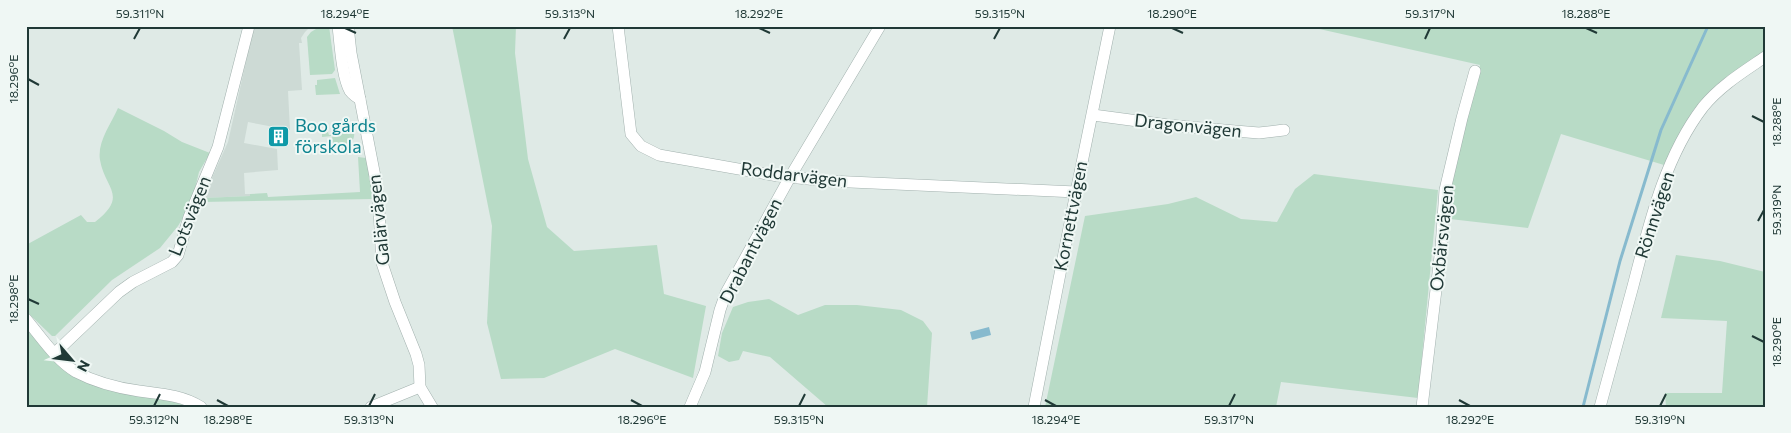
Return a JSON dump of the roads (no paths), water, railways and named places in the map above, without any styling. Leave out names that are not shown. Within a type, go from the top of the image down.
[{"type":"street","name":"Lotsvägen","points":[[55,353],[119,292],[133,282],[172,262],[178,255],[189,217],[218,147],[249,26]]},
{"type":"street","points":[[338,26],[350,90],[352,94],[360,99]]},
{"type":"street","name":"Galärvägen","points":[[348,26],[351,52],[378,192],[382,263],[416,354],[419,365],[420,387],[432,407]]},
{"type":"street","name":"Roddarvägen","points":[[618,26],[630,127],[635,141],[640,146],[659,156],[828,182],[1076,192]]},
{"type":"street","name":"Drabantvägen","points":[[690,407],[705,372],[726,293],[790,177],[880,26]]},
{"type":"street","name":"Kornettvägen","points":[[1034,407],[1110,26]]},
{"type":"street","name":"Rönnvägen","points":[[1600,407],[1652,219],[1674,156],[1692,122],[1714,96],[1731,80],[1765,57]]},
{"type":"street","name":"Oxbärsvägen","points":[[1422,407],[1445,190],[1475,71]]},
{"type":"street","name":"Dragonvägen","points":[[1093,115],[1168,125],[1259,133],[1284,130]]},
{"type":"street","points":[[26,319],[55,353],[76,371],[115,387],[168,394],[191,400],[201,407]]},
{"type":"street","points":[[371,407],[420,387]]},
{"type":"water","points":[[989,327],[991,335],[972,340],[970,332]]},
{"type":"waterway","points":[[1583,407],[1620,261],[1661,130],[1708,26]]},
{"type":"place","name":"Boo gårds förskola","points":[[279,136]]}]
